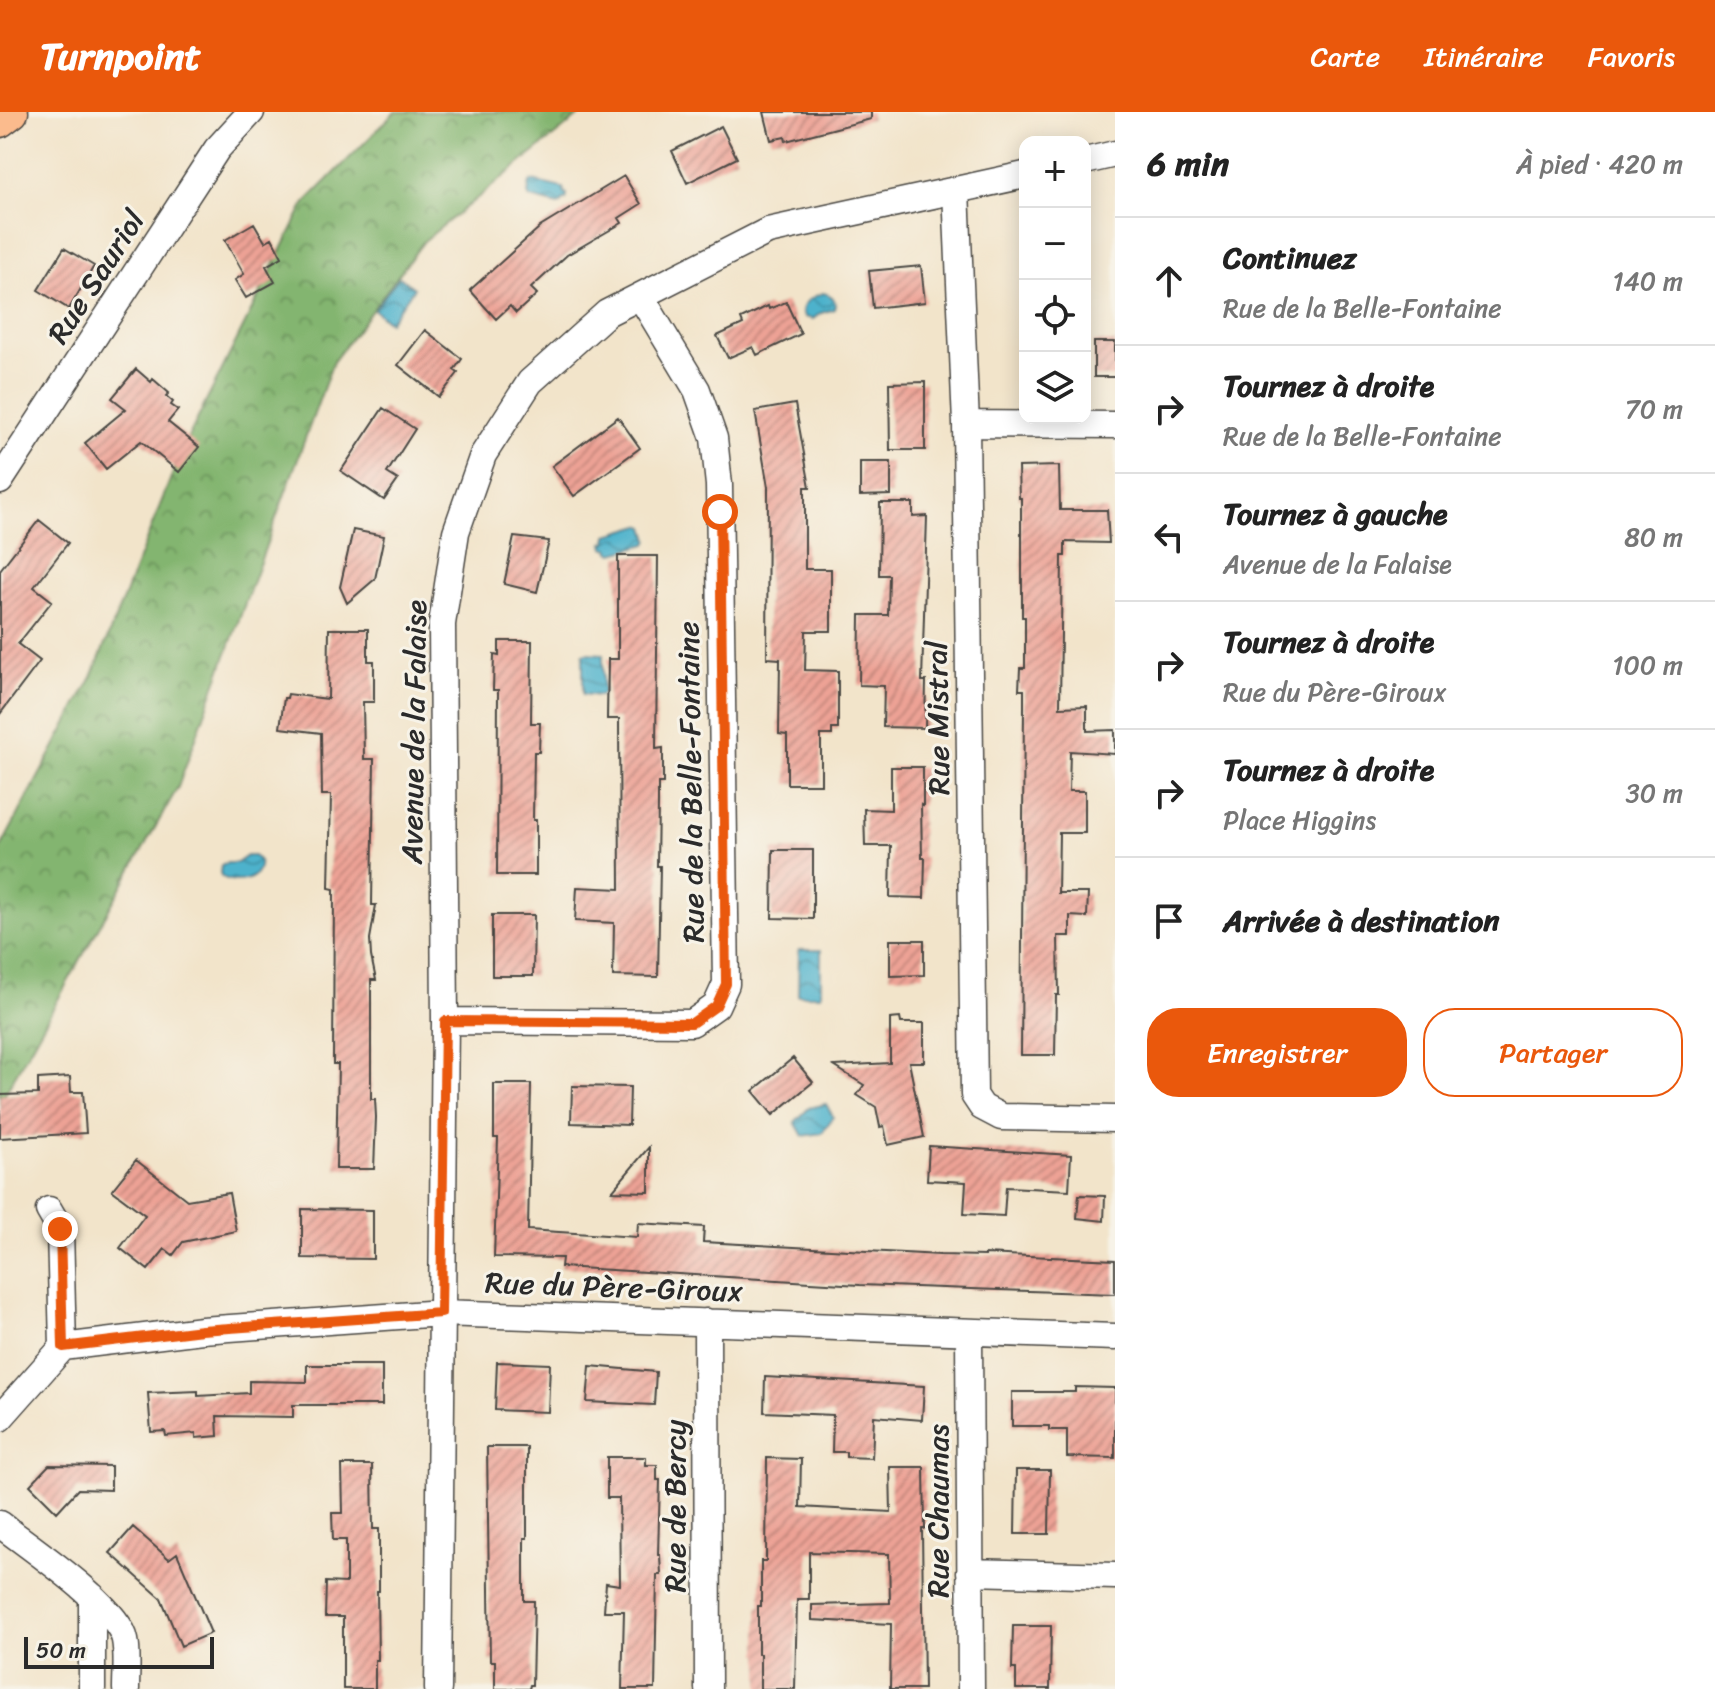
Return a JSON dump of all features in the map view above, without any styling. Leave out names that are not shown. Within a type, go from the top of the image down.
[{"type":"main road","points":[[0,121],[12,112]]},
{"type":"street","name":"Rue Sauriol","points":[[0,481],[217,149],[251,112]]},
{"type":"street","points":[[1091,160],[1115,154]]},
{"type":"street","name":"Avenue de la Falaise","points":[[438,1689],[445,1021],[442,624],[456,532],[483,455],[530,382],[607,313],[768,231],[1019,176]]},
{"type":"street","name":"Rue Mistral","points":[[956,190],[966,424],[974,1095],[982,1107],[1001,1117],[1115,1119]]},
{"type":"street","name":"Rue de la Belle-Fontaine","points":[[445,1021],[692,1023],[716,1006],[726,984],[719,485],[714,438],[697,390],[641,297]]},
{"type":"street","points":[[966,424],[1115,425]]},
{"type":"street","points":[[0,1418],[63,1347],[60,1229],[49,1210]]},
{"type":"street","name":"Rue du Père-Giroux","points":[[63,1347],[202,1330],[441,1313],[1115,1337]]},
{"type":"street","name":"Rue de Bercy","points":[[707,1322],[708,1689]]},
{"type":"street","name":"Rue Chaumas","points":[[969,1332],[971,1689]]},
{"type":"street","points":[[0,1524],[113,1615],[125,1638],[126,1689]]},
{"type":"street","points":[[970,1572],[1115,1576]]},
{"type":"street","points":[[92,1596],[92,1689]]},
{"type":"green space","points":[[395,112],[584,112],[424,241],[333,362],[178,787],[0,1102],[0,849],[92,677],[182,450],[305,203]]},
{"type":"water","points":[[532,181],[563,188],[566,200],[558,205],[530,198],[528,194]]},
{"type":"water","points":[[399,277],[414,288],[389,322],[374,310]]},
{"type":"water","points":[[823,293],[833,298],[834,309],[813,319],[804,317],[802,311],[805,304]]},
{"type":"water","points":[[641,525],[645,527],[649,540],[647,544],[614,553],[605,548],[608,535]]},
{"type":"water","points":[[585,653],[603,654],[603,693],[600,696],[583,694]]},
{"type":"water","points":[[247,856],[254,856],[259,861],[259,868],[252,877],[234,881],[222,877],[221,866],[237,863]]},
{"type":"water","points":[[799,950],[821,950],[821,995],[798,995]]},
{"type":"water","points":[[826,1104],[833,1117],[822,1133],[803,1136],[795,1122],[809,1108]]},
{"type":"building","points":[[764,112],[871,112],[871,119],[786,141],[785,137],[771,140]]},
{"type":"building","points":[[721,126],[737,158],[687,183],[672,151]]},
{"type":"building","points":[[624,176],[641,204],[619,218],[622,223],[567,255],[531,288],[537,294],[516,313],[510,306],[496,319],[470,290],[540,227]]},
{"type":"building","points":[[254,223],[265,242],[272,238],[282,257],[266,266],[275,282],[246,298],[235,280],[244,274],[225,240]]},
{"type":"building","points":[[64,248],[94,266],[69,309],[38,290]]},
{"type":"building","points":[[921,266],[925,302],[873,308],[869,271]]},
{"type":"building","points":[[786,302],[801,334],[757,355],[753,347],[728,358],[717,336],[743,324],[741,319],[768,306],[769,309]]},
{"type":"building","points":[[425,330],[462,359],[454,370],[458,373],[439,397],[398,365]]},
{"type":"building","points":[[1094,342],[1115,342],[1115,377],[1094,377]]},
{"type":"building","points":[[136,369],[169,393],[166,396],[178,410],[168,422],[199,447],[179,472],[141,441],[106,469],[85,443],[126,409],[112,398]]},
{"type":"building","points":[[925,382],[925,450],[890,450],[889,383]]},
{"type":"building","points":[[795,404],[810,487],[805,487],[805,569],[831,569],[831,631],[806,631],[805,670],[838,671],[838,729],[832,729],[832,735],[821,735],[821,784],[787,784],[787,735],[779,734],[780,659],[767,658],[768,487],[755,411]]},
{"type":"building","points":[[383,408],[415,429],[387,473],[398,480],[384,500],[341,471]]},
{"type":"building","points":[[618,417],[640,448],[574,496],[552,466]]},
{"type":"building","points":[[860,462],[891,462],[891,495],[860,496]]},
{"type":"building","points":[[1059,466],[1060,510],[1107,510],[1109,543],[1065,542],[1065,556],[1062,556],[1060,707],[1087,706],[1087,731],[1115,730],[1115,754],[1070,751],[1069,791],[1085,791],[1085,833],[1059,833],[1058,893],[1088,893],[1087,917],[1070,916],[1070,936],[1058,936],[1059,995],[1056,995],[1055,1055],[1021,1055],[1024,690],[1019,690],[1020,668],[1025,668],[1025,617],[1022,617],[1018,467]]},
{"type":"building","points":[[880,503],[913,503],[913,517],[927,516],[922,681],[926,681],[925,728],[883,727],[884,686],[859,685],[860,615],[888,615],[889,575],[879,575]]},
{"type":"building","points":[[39,520],[68,543],[34,587],[52,601],[18,644],[40,661],[0,714],[0,570]]},
{"type":"building","points":[[353,530],[384,536],[375,579],[347,603],[340,587]]},
{"type":"building","points":[[514,537],[549,541],[537,592],[504,584]]},
{"type":"building","points":[[618,556],[658,556],[656,749],[663,748],[663,783],[658,783],[658,977],[613,976],[614,923],[575,921],[577,887],[620,889],[619,719],[607,719],[608,659],[618,659]]},
{"type":"building","points":[[329,629],[368,629],[368,661],[374,661],[374,702],[363,702],[364,759],[374,759],[372,905],[376,905],[370,939],[376,980],[371,980],[371,1099],[375,1099],[376,1117],[374,1169],[336,1169],[338,1064],[333,1064],[334,889],[329,888],[331,795],[322,795],[321,733],[280,728],[284,698],[288,694],[328,699]]},
{"type":"building","points":[[499,641],[532,641],[531,723],[540,723],[539,752],[534,752],[536,875],[497,875],[498,690],[493,690],[494,655],[499,656]]},
{"type":"building","points":[[891,767],[923,767],[924,898],[890,897],[891,846],[865,846],[864,809],[891,810]]},
{"type":"building","points":[[773,850],[813,850],[813,919],[772,918]]},
{"type":"building","points":[[492,915],[534,915],[533,976],[492,976]]},
{"type":"building","points":[[890,940],[924,940],[924,975],[890,976]]},
{"type":"building","points":[[900,1018],[901,1023],[924,1023],[924,1062],[909,1062],[924,1137],[888,1145],[876,1107],[857,1095],[864,1085],[834,1066],[890,1063],[890,1019]]},
{"type":"building","points":[[793,1058],[813,1082],[773,1115],[753,1091]]},
{"type":"building","points":[[70,1077],[71,1092],[83,1092],[86,1133],[0,1138],[0,1095],[38,1094],[38,1079]]},
{"type":"building","points":[[494,1084],[531,1084],[528,1230],[637,1237],[638,1223],[704,1227],[703,1242],[940,1255],[1115,1260],[1115,1294],[860,1285],[561,1267],[562,1258],[494,1257],[498,1138],[494,1138]]},
{"type":"building","points":[[572,1086],[630,1087],[629,1125],[571,1123]]},
{"type":"building","points":[[929,1146],[1071,1155],[1069,1190],[1006,1187],[1004,1216],[964,1214],[966,1182],[927,1180]]},
{"type":"building","points":[[649,1147],[649,1192],[612,1191]]},
{"type":"building","points":[[136,1160],[187,1200],[229,1193],[236,1231],[183,1242],[173,1255],[165,1249],[148,1270],[120,1248],[145,1215],[112,1190]]},
{"type":"building","points":[[1079,1195],[1105,1196],[1104,1221],[1077,1218]]},
{"type":"building","points":[[302,1209],[373,1210],[373,1259],[302,1258]]},
{"type":"building","points":[[497,1362],[550,1364],[548,1412],[495,1410]]},
{"type":"building","points":[[307,1365],[382,1365],[382,1405],[293,1405],[293,1417],[217,1416],[218,1436],[196,1438],[196,1433],[166,1436],[165,1431],[151,1432],[148,1393],[198,1391],[198,1396],[249,1393],[249,1381],[307,1382]]},
{"type":"building","points":[[590,1366],[656,1372],[654,1405],[587,1402]]},
{"type":"building","points":[[765,1377],[924,1386],[922,1420],[874,1416],[872,1458],[846,1457],[846,1452],[832,1452],[833,1415],[764,1412]]},
{"type":"building","points":[[1075,1387],[1115,1388],[1115,1458],[1067,1457],[1067,1430],[1049,1430],[1049,1426],[1012,1426],[1012,1392],[1075,1392]]},
{"type":"building","points":[[487,1447],[527,1447],[524,1601],[534,1601],[532,1685],[529,1689],[495,1689],[495,1661],[490,1661]]},
{"type":"building","points":[[607,1457],[646,1457],[646,1465],[657,1465],[657,1480],[660,1480],[658,1555],[661,1575],[657,1575],[655,1689],[622,1689],[624,1611],[604,1611],[606,1583],[620,1585],[619,1498],[607,1498]]},
{"type":"building","points":[[767,1458],[801,1459],[800,1507],[891,1512],[890,1467],[924,1467],[924,1689],[890,1689],[891,1624],[812,1620],[812,1605],[890,1603],[889,1554],[809,1552],[809,1599],[797,1599],[795,1689],[760,1689],[758,1606],[761,1606],[761,1561],[766,1561]]},
{"type":"building","points":[[49,1465],[111,1466],[111,1490],[78,1489],[57,1512],[30,1485]]},
{"type":"building","points":[[342,1465],[372,1465],[373,1529],[379,1529],[375,1689],[343,1689],[343,1617],[325,1617],[326,1582],[346,1583],[346,1540],[333,1540],[332,1513],[343,1513]]},
{"type":"building","points":[[1016,1470],[1050,1470],[1049,1534],[1015,1534]]},
{"type":"building","points":[[133,1527],[169,1559],[177,1553],[211,1633],[181,1646],[161,1598],[110,1553]]},
{"type":"building","points":[[1013,1626],[1051,1626],[1050,1689],[1016,1689],[1016,1669],[1012,1669]]},
{"type":"route","points":[[60,1229],[63,1347],[202,1330],[441,1313],[445,1021],[692,1023],[716,1006],[726,984],[720,512]]}]
